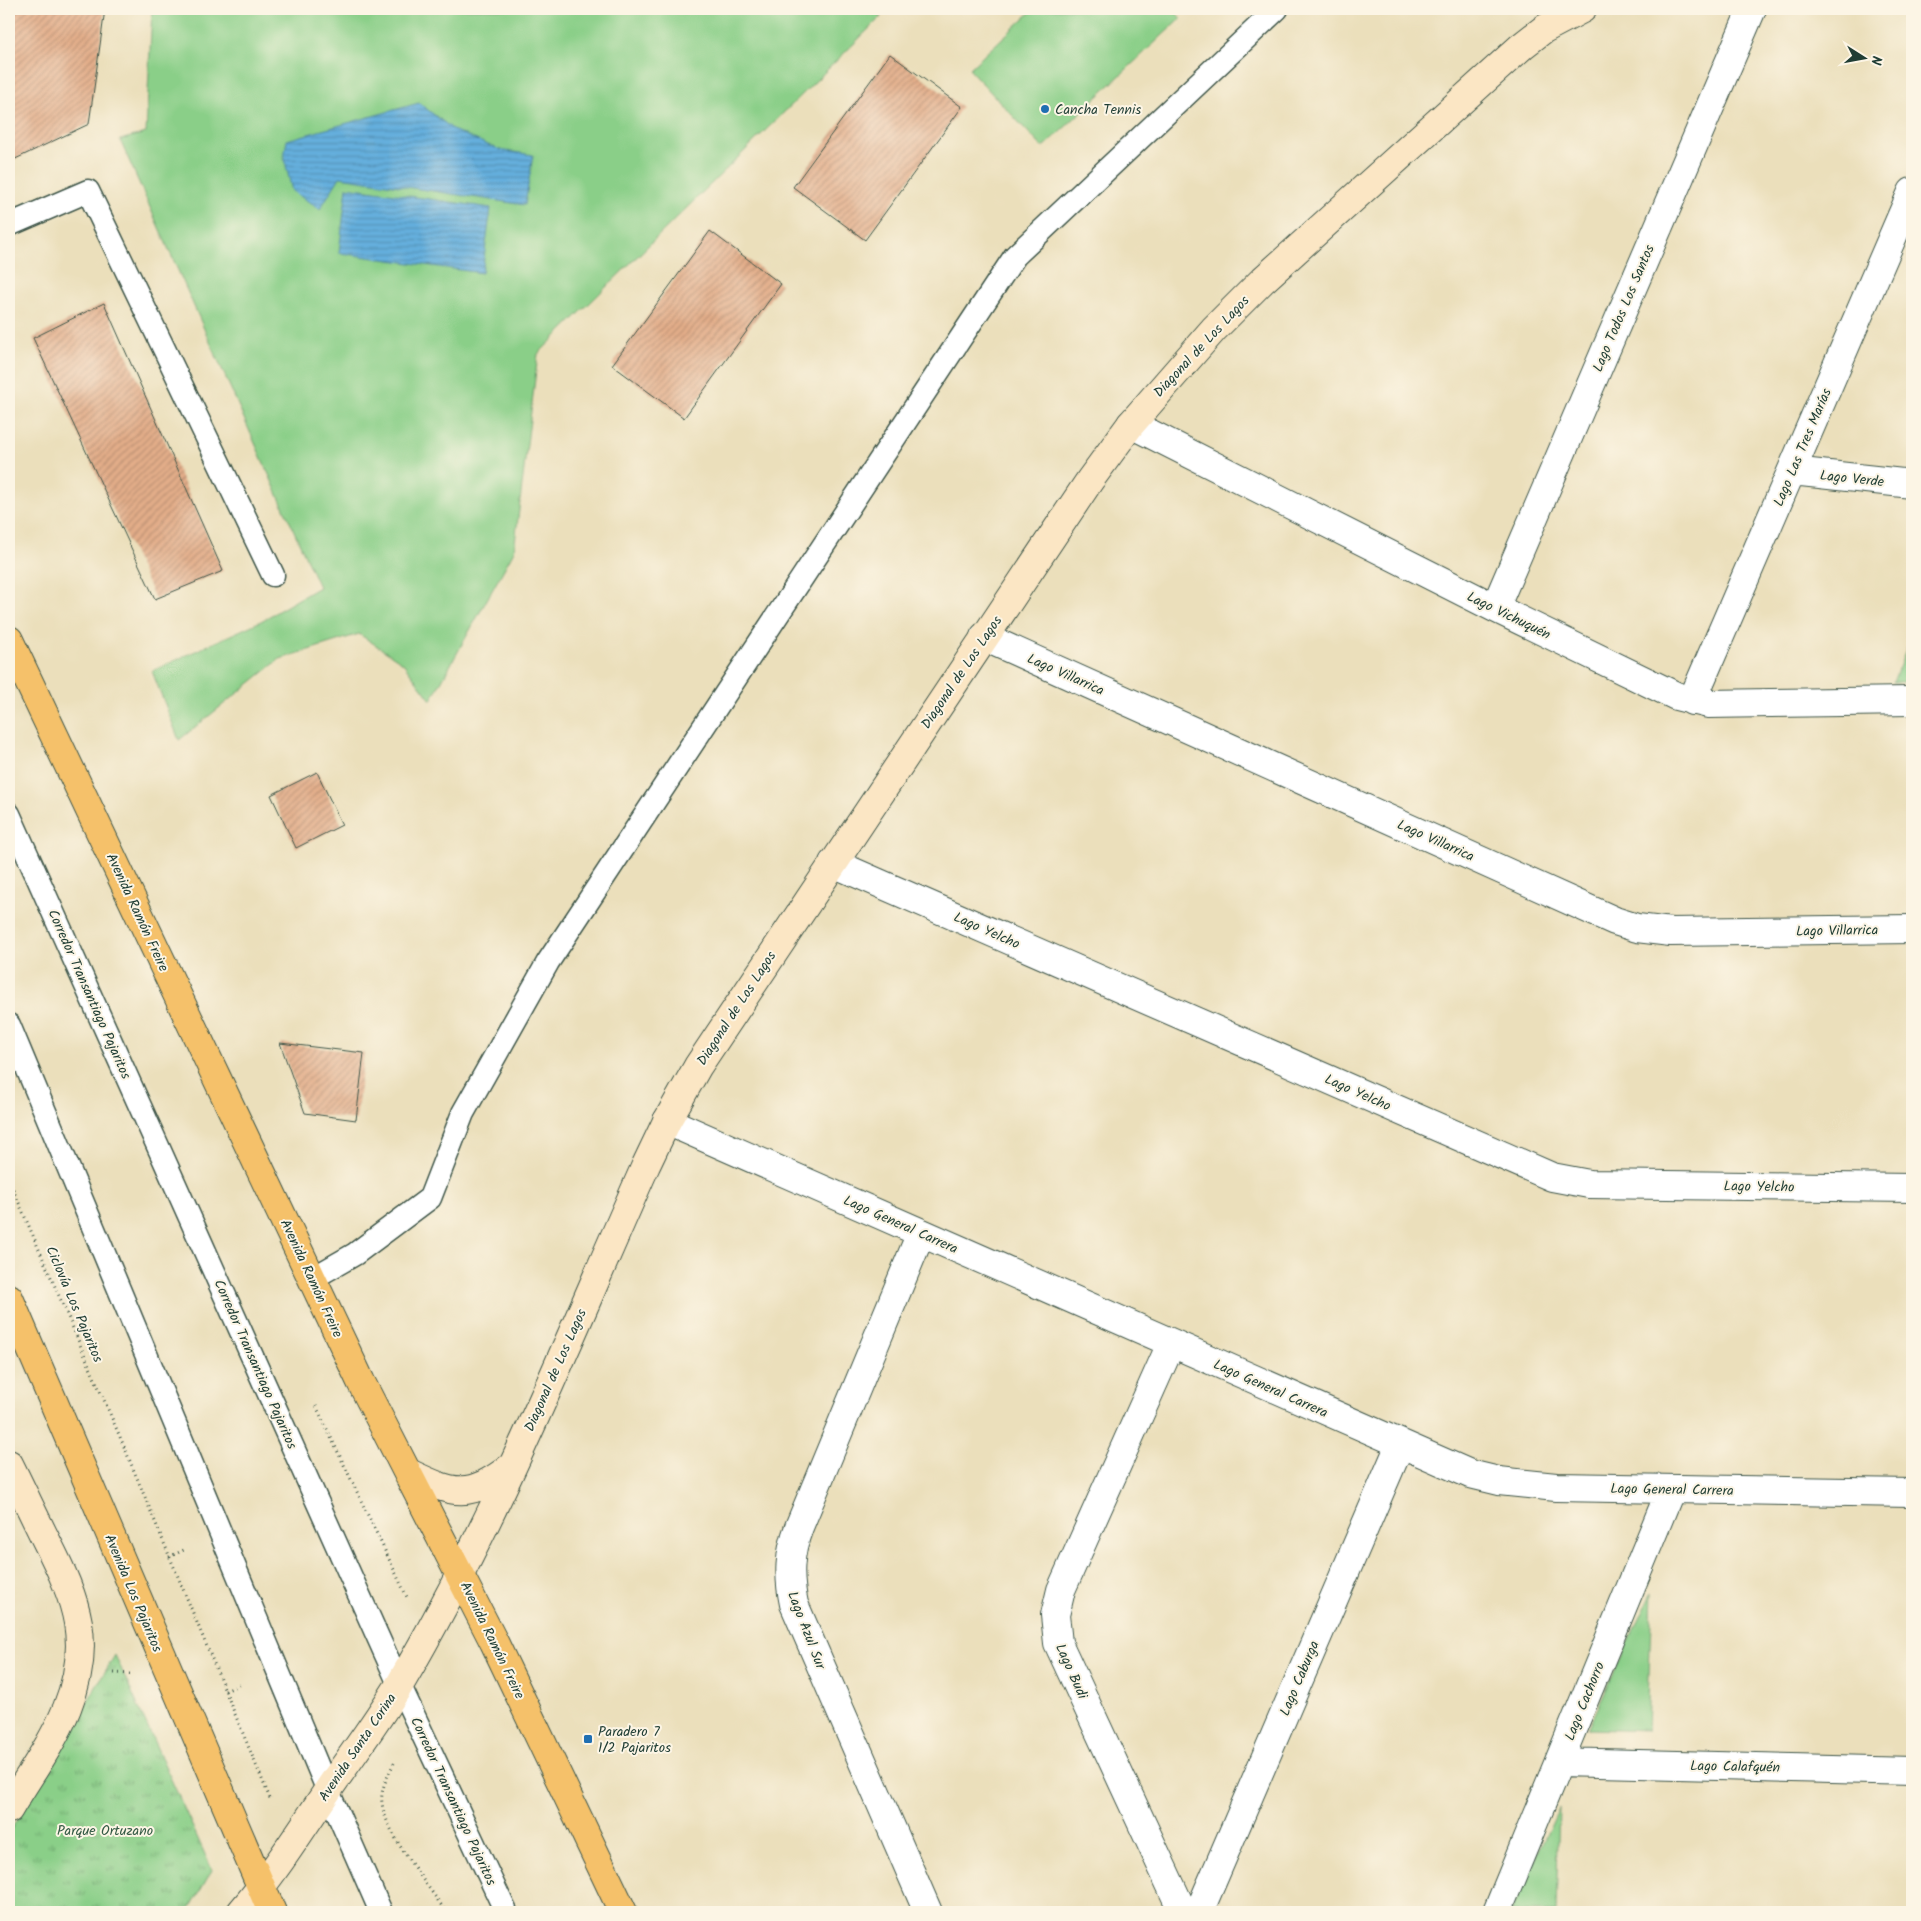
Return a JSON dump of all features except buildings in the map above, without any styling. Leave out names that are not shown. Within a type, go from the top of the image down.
[{"type":"main road","name":"Diagonal de Los Lagos","points":[[460,1574],[512,1466],[667,1121],[732,1013],[984,637],[1131,424],[1171,375],[1263,280],[1522,46],[1544,29],[1582,9]]},
{"type":"main road","name":"Avenida Ramón Freire","points":[[9,640],[362,1382],[546,1747],[623,1912]]},
{"type":"main road","name":"Avenida Los Pajaritos","points":[[9,1298],[272,1912]]},
{"type":"main road","points":[[9,1464],[68,1585],[76,1606],[81,1650],[79,1673],[67,1708],[56,1732],[9,1810]]},
{"type":"main road","points":[[409,1473],[434,1485],[450,1489],[469,1490],[482,1487],[512,1466]]},
{"type":"main road","name":"Avenida Santa Corina","points":[[241,1912],[261,1888],[399,1684],[460,1574]]},
{"type":"street","name":"Lago Todos Los Santos","points":[[1495,608],[1752,9]]},
{"type":"street","name":"Lago Las Tres Marías","points":[[1692,701],[1912,192]]},
{"type":"street","name":"Lago Vichuquén","points":[[1131,424],[1659,689],[1692,701],[1708,704],[1912,701]]},
{"type":"street","name":"Lago Verde","points":[[1792,471],[1912,484]]},
{"type":"street","name":"Lago Villarrica","points":[[984,637],[1615,921],[1637,928],[1671,932],[1912,929]]},
{"type":"street","name":"Lago Yelcho","points":[[833,863],[1552,1177],[1589,1184],[1912,1188]]},
{"type":"street","name":"Lago General Carrera","points":[[667,1121],[1400,1445],[1470,1474],[1499,1481],[1537,1486],[1912,1493]]},
{"type":"street","name":"Lago Azul Sur","points":[[921,1233],[799,1527],[792,1546],[789,1566],[794,1604],[928,1912]]},
{"type":"street","name":"Lago Budi","points":[[1171,1344],[1061,1590],[1055,1615],[1058,1643],[1183,1912]]},
{"type":"street","name":"Lago Caburga","points":[[1199,1912],[1400,1445]]},
{"type":"street","name":"Lago Cachorro","points":[[1497,1912],[1671,1489]]},
{"type":"street","name":"Lago Calafquén","points":[[1559,1762],[1912,1770]]},
{"type":"lane","points":[[313,1278],[355,1254],[430,1198],[463,1113],[548,962],[1015,256],[1277,9]]},
{"type":"lane","points":[[9,225],[88,191],[273,575]]},
{"type":"lane","name":"Corredor Transantiago Pajaritos","points":[[9,814],[399,1684],[506,1912]]},
{"type":"lane","points":[[9,1025],[328,1791],[381,1912]]},
{"type":"path","name":"Ciclovía Los Pajaritos","points":[[9,1180],[120,1437],[271,1801]]},
{"type":"path","points":[[316,1406],[407,1598]]},
{"type":"path","points":[[169,1557],[186,1549]]},
{"type":"path","points":[[79,1673],[169,1674]]},
{"type":"path","points":[[225,1691],[242,1684]]},
{"type":"path","points":[[394,1762],[382,1792],[382,1803],[386,1816],[399,1842],[446,1912]]},
{"type":"green space","points":[[152,9],[878,9],[883,15],[538,354],[514,551],[431,700],[403,663],[359,634],[280,659],[179,740],[152,671],[261,621],[319,587],[120,140],[146,133]]},
{"type":"green space","name":"Cancha Tennis","points":[[1034,9],[1172,9],[1181,18],[1043,148],[969,69]]},
{"type":"green space","points":[[1912,636],[1912,682],[1893,682]]},
{"type":"green space","points":[[1652,1592],[1647,1731],[1588,1729]]},
{"type":"green space","name":"Parque Ortuzano","points":[[115,1655],[212,1870],[188,1912],[9,1912],[9,1833]]},
{"type":"green space","points":[[1559,1807],[1556,1912],[1511,1912]]},
{"type":"water","points":[[419,103],[455,131],[500,150],[533,155],[525,205],[340,177],[320,209],[292,191],[284,157],[287,140]]},
{"type":"water","points":[[347,187],[491,208],[482,273],[339,253]]},
{"type":"place","name":"Cancha Tennis","points":[[1045,109]]},
{"type":"place","name":"Paradero 7 1/2 Pajaritos","points":[[588,1739]]}]
